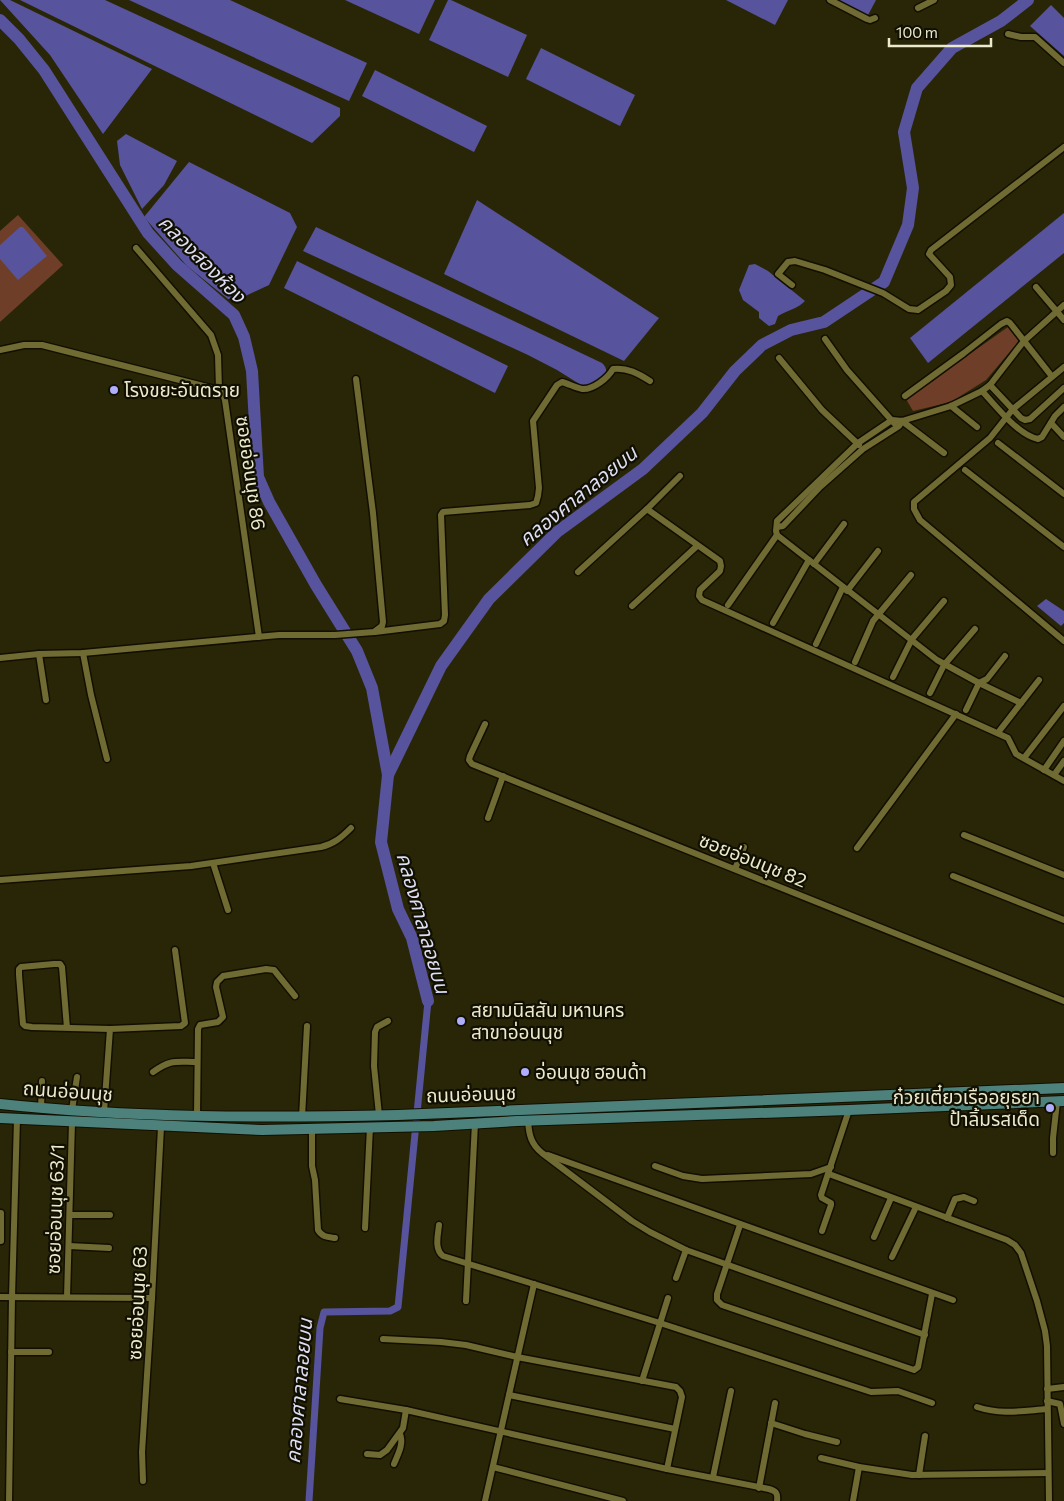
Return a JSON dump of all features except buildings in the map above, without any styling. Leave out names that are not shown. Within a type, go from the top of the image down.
[{"type":"main road","name":"ถนนอ่อนนุช","points":[[0,1104],[104,1112],[197,1116],[302,1117],[398,1115],[1064,1088]]},
{"type":"main road","points":[[892,1095],[892,1108]]},
{"type":"main road","name":"ถนนอ่อนนุช","points":[[0,1118],[251,1131],[434,1126],[1060,1101]]},
{"type":"main road","points":[[18,1106],[18,1119]]},
{"type":"street","points":[[830,0],[867,19],[875,18]]},
{"type":"street","points":[[918,8],[934,0]]},
{"type":"street","points":[[1008,34],[1021,37],[1035,37],[1064,63]]},
{"type":"street","points":[[792,285],[778,274],[788,262],[795,261],[825,270],[883,293],[909,309],[918,310],[951,285],[950,277],[929,254],[931,250],[1064,147]]},
{"type":"street","name":"ซอยอ่อนนุช 86","points":[[136,248],[211,335],[218,355],[219,390],[225,400],[259,637]]},
{"type":"street","points":[[1036,287],[1064,320]]},
{"type":"street","points":[[777,527],[783,526],[820,487],[864,449],[900,424],[951,406],[990,385],[1024,341],[1064,305]]},
{"type":"street","points":[[905,396],[1007,321],[1050,374]]},
{"type":"street","points":[[825,339],[847,370],[892,420],[944,453]]},
{"type":"street","points":[[0,350],[24,345],[42,345],[219,390]]},
{"type":"street","points":[[779,358],[822,410],[864,449]]},
{"type":"street","points":[[1064,367],[1013,409],[990,438],[914,502],[914,509],[920,520],[1064,641]]},
{"type":"street","points":[[0,658],[279,635],[374,632],[440,624],[446,616],[440,515],[444,512],[536,503],[540,488],[533,421],[562,382],[583,389],[593,387],[609,376],[613,369],[620,368],[638,374],[650,381]]},
{"type":"street","points":[[356,379],[373,513],[383,622],[382,626],[374,632]]},
{"type":"street","points":[[990,385],[1020,418],[1025,420],[1030,419],[1064,388]]},
{"type":"street","points":[[982,391],[1007,418],[1027,435],[1038,439],[1042,437],[1064,407]]},
{"type":"street","points":[[951,406],[977,427]]},
{"type":"street","points":[[728,605],[777,535],[777,521],[858,443],[892,420]]},
{"type":"street","points":[[1051,423],[1064,437]]},
{"type":"street","points":[[998,443],[1064,494]]},
{"type":"street","points":[[965,470],[1064,547]]},
{"type":"street","points":[[578,572],[680,476]]},
{"type":"street","points":[[647,509],[720,561],[720,571],[700,590],[698,596],[702,600],[1008,738],[1016,754],[1064,781]]},
{"type":"street","points":[[773,623],[811,562],[844,524]]},
{"type":"street","points":[[777,535],[944,665],[1021,703]]},
{"type":"street","points":[[632,606],[697,546]]},
{"type":"street","points":[[816,644],[845,589],[878,551]]},
{"type":"street","points":[[855,662],[873,621],[911,575]]},
{"type":"street","points":[[893,677],[912,640],[944,601]]},
{"type":"street","points":[[930,694],[944,665],[975,629]]},
{"type":"street","points":[[83,652],[91,695],[107,758]]},
{"type":"street","points":[[39,654],[46,700]]},
{"type":"street","points":[[966,710],[979,683],[987,679],[1006,656]]},
{"type":"street","points":[[1000,730],[1039,680]]},
{"type":"street","points":[[1024,758],[1064,706]]},
{"type":"street","points":[[857,848],[956,714]]},
{"type":"street","name":"ซอยอ่อนนุช 82","points":[[485,724],[469,760],[472,764],[1064,1001]]},
{"type":"street","points":[[1044,770],[1064,741]]},
{"type":"street","points":[[1054,775],[1064,761]]},
{"type":"street","points":[[488,818],[503,776]]},
{"type":"street","points":[[0,880],[191,866],[321,847],[330,845],[351,828]]},
{"type":"street","points":[[964,835],[1064,875]]},
{"type":"street","points":[[735,869],[744,847]]},
{"type":"street","points":[[212,863],[228,910]]},
{"type":"street","points":[[953,876],[1064,920]]},
{"type":"street","points":[[67,1028],[62,966],[54,964],[21,967],[18,969],[23,1024],[25,1026],[67,1028],[110,1029],[181,1026],[185,1023],[174,950]]},
{"type":"street","points":[[197,1116],[198,1029],[200,1025],[218,1022],[223,1017],[216,987],[217,982],[223,976],[266,969],[274,970],[295,996]]},
{"type":"street","points":[[379,1115],[374,1066],[375,1032],[377,1027],[388,1021]]},
{"type":"street","points":[[302,1117],[307,1026]]},
{"type":"street","points":[[104,1112],[110,1029]]},
{"type":"street","points":[[153,1072],[170,1062],[197,1062]]},
{"type":"street","points":[[72,1110],[77,1077]]},
{"type":"street","points":[[41,1108],[42,1081]]},
{"type":"street","points":[[1053,1153],[1054,1128],[1060,1101]]},
{"type":"street","points":[[822,1230],[831,1203],[822,1198],[821,1195],[849,1110]]},
{"type":"street","points":[[9,1501],[12,1297],[18,1119]]},
{"type":"street","points":[[528,1121],[531,1140],[536,1148],[632,1221],[650,1232],[686,1250],[925,1335]]},
{"type":"street","name":"ซอยอ่อนนุช 63/1","points":[[67,1297],[72,1122]]},
{"type":"street","points":[[466,1301],[475,1123]]},
{"type":"street","name":"ซอยอ่อนนุช 63","points":[[143,1481],[142,1452],[161,1127]]},
{"type":"street","points":[[365,1228],[370,1127]]},
{"type":"street","points":[[312,1129],[312,1166],[315,1180],[318,1230],[324,1236],[335,1238]]},
{"type":"street","points":[[542,1153],[953,1300]]},
{"type":"street","points":[[655,1166],[683,1176],[702,1179],[811,1174],[830,1171],[891,1198],[1007,1240],[1015,1245],[1020,1253],[1037,1301],[1047,1346],[1049,1501]]},
{"type":"street","points":[[947,1218],[955,1199],[964,1197],[974,1201]]},
{"type":"street","points":[[874,1237],[891,1198]]},
{"type":"street","points":[[892,1257],[916,1207]]},
{"type":"street","points":[[1,1213],[1,1240]]},
{"type":"street","points":[[70,1215],[110,1215]]},
{"type":"street","points":[[439,1225],[437,1249],[439,1254],[443,1256],[660,1322],[870,1392],[898,1391],[932,1403]]},
{"type":"street","points":[[740,1225],[716,1294],[717,1300],[722,1305],[914,1370],[918,1367],[932,1294]]},
{"type":"street","points":[[1,1226],[15,1226]]},
{"type":"street","points":[[69,1246],[109,1248]]},
{"type":"street","points":[[676,1278],[686,1250]]},
{"type":"street","points":[[485,1501],[534,1284]]},
{"type":"street","points":[[0,1297],[152,1298]]},
{"type":"street","points":[[642,1381],[668,1298]]},
{"type":"street","points":[[383,1339],[466,1345],[517,1357],[676,1388],[680,1391],[682,1397],[667,1469]]},
{"type":"street","points":[[11,1352],[49,1352]]},
{"type":"street","points":[[1047,1390],[1064,1387]]},
{"type":"street","points":[[712,1477],[731,1391]]},
{"type":"street","points":[[510,1395],[675,1429]]},
{"type":"street","points":[[340,1399],[406,1410],[667,1469],[776,1491],[777,1501]]},
{"type":"street","points":[[1048,1401],[1060,1404],[1064,1424]]},
{"type":"street","points":[[759,1488],[775,1403]]},
{"type":"street","points":[[977,1407],[1003,1413],[1047,1409]]},
{"type":"street","points":[[367,1454],[380,1455],[387,1450],[400,1434],[406,1410]]},
{"type":"street","points":[[771,1423],[837,1442]]},
{"type":"street","points":[[394,1464],[402,1444],[400,1434]]},
{"type":"street","points":[[917,1475],[924,1436]]},
{"type":"street","points":[[821,1458],[859,1467],[917,1475],[1048,1473]]},
{"type":"street","points":[[493,1467],[603,1498],[623,1501]]},
{"type":"street","points":[[853,1501],[859,1467]]},
{"type":"shaded area","points":[[18,215],[63,265],[0,322],[0,231]]},
{"type":"shaded area","points":[[1008,327],[1020,340],[986,380],[951,402],[913,411],[906,399]]},
{"type":"water","points":[[0,0],[10,0],[152,69],[103,134],[50,55]]},
{"type":"water","points":[[20,0],[105,0],[340,108],[340,116],[312,143]]},
{"type":"water","points":[[129,0],[230,0],[367,63],[349,101]]},
{"type":"water","points":[[345,0],[435,0],[419,34]]},
{"type":"water","points":[[448,0],[527,35],[508,77],[429,40]]},
{"type":"water","points":[[726,0],[788,0],[775,25]]},
{"type":"water","points":[[836,0],[876,0],[867,17]]},
{"type":"water","points":[[1051,5],[1064,18],[1064,56],[1030,26]]},
{"type":"water","points":[[541,48],[635,95],[620,126],[526,79]]},
{"type":"water","points":[[375,70],[487,126],[474,152],[362,96]]},
{"type":"water","points":[[126,134],[177,161],[164,185],[142,209],[120,165],[117,141]]},
{"type":"water","points":[[189,162],[290,213],[297,227],[269,285],[239,299],[228,299],[187,266],[144,217]]},
{"type":"water","points":[[477,200],[659,318],[624,361],[444,274]]},
{"type":"water","points":[[1064,213],[1064,253],[928,363],[910,338]]},
{"type":"water","points":[[20,227],[23,227],[47,256],[18,280],[0,259],[0,245]]},
{"type":"water","points":[[316,227],[602,363],[606,371],[604,380],[598,387],[589,390],[528,355],[303,251]]},
{"type":"water","points":[[297,261],[508,366],[495,393],[284,288]]},
{"type":"water","points":[[755,264],[768,271],[805,301],[796,308],[778,316],[775,324],[769,326],[759,318],[759,312],[743,300],[739,290],[749,265]]},
{"type":"water","points":[[1046,599],[1064,611],[1064,623],[1061,626],[1037,606]]},
{"type":"waterway","name":"คลองศาลาลอยบน","points":[[428,1001],[412,938],[398,909],[381,842],[388,775],[441,666],[489,599],[557,532],[643,469],[702,413],[735,371],[762,345],[791,330],[824,322],[884,282],[908,225],[913,188],[904,132],[917,88],[952,48],[1001,21],[1028,0]]},
{"type":"waterway","name":"คลองสองห้อง","points":[[0,20],[19,39],[44,70],[148,233],[177,265],[234,315],[244,337],[252,371],[258,477],[269,502],[316,585],[357,651],[372,688],[388,775]]},
{"type":"waterway","name":"คลองศาลาลอยบน","points":[[309,1501],[320,1328],[324,1312],[390,1311],[398,1307],[428,1001]]},
{"type":"place","name":"โรงขยะอันตราย","points":[[114,390]]},
{"type":"place","name":"สยามนิสสัน มหานคร สาขาอ่อนนุช","points":[[461,1021]]},
{"type":"place","name":"อ่อนนุช ฮอนด้า","points":[[525,1072]]},
{"type":"place","name":"ก๋วยเตี๋ยวเรืออยุธยา ป้าลิ้มรสเด็ด","points":[[1050,1108]]}]
